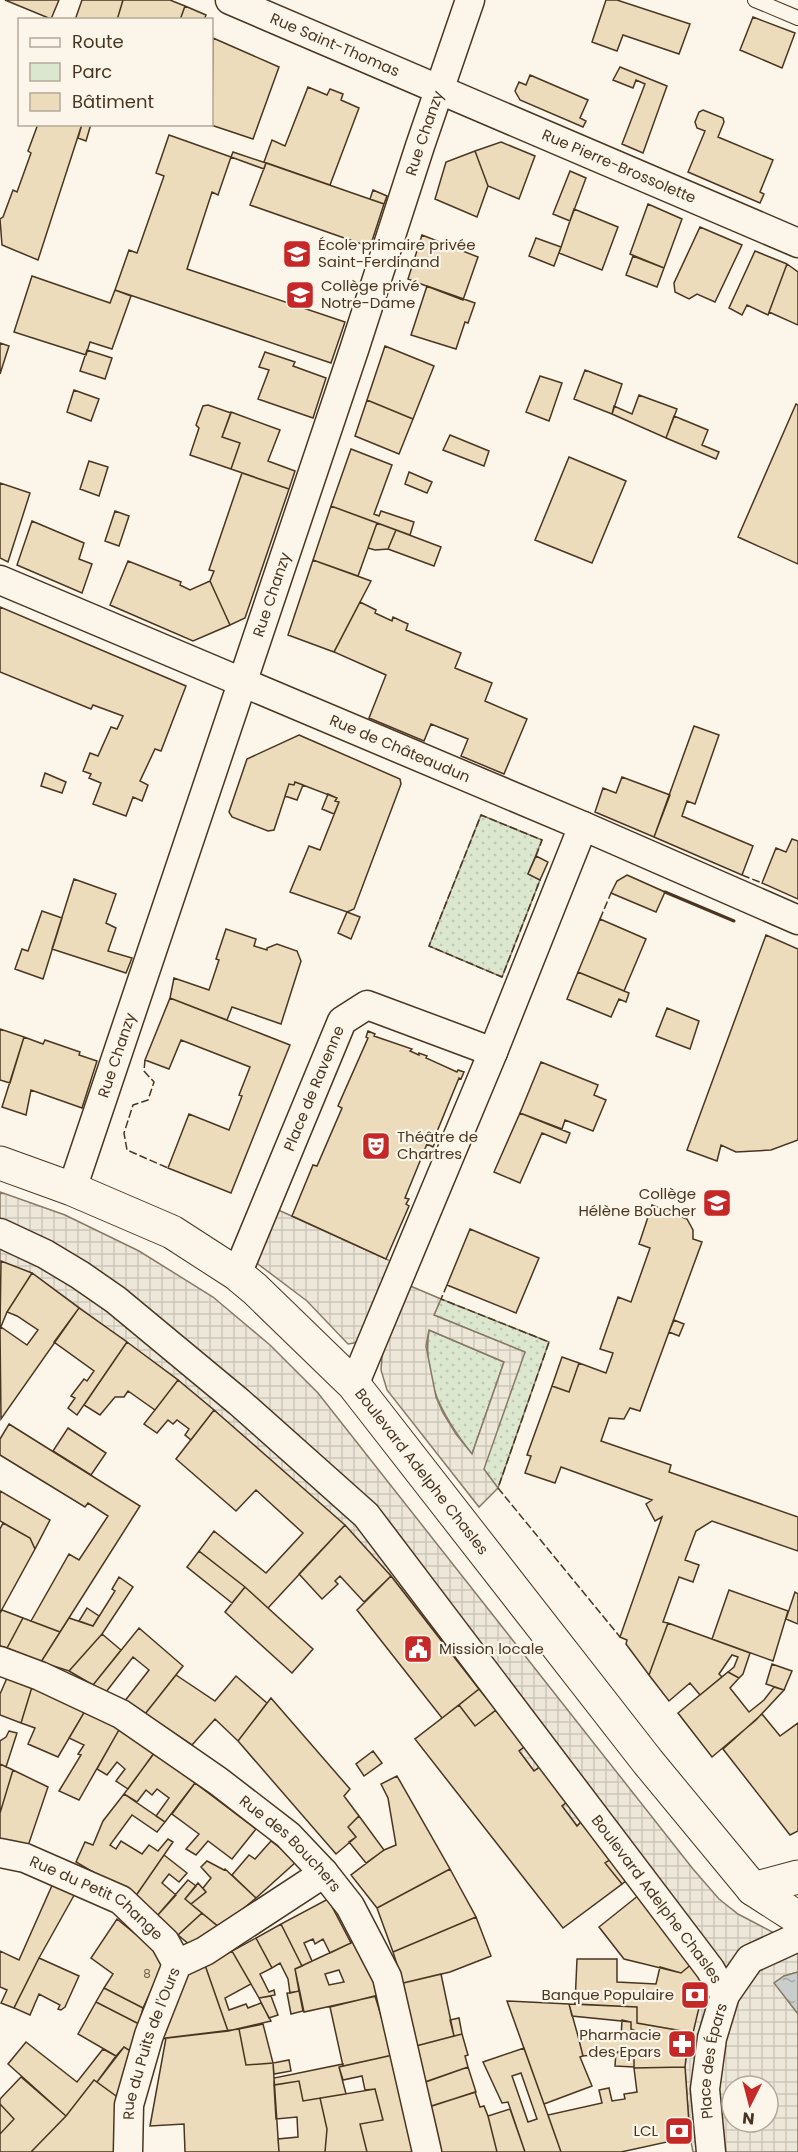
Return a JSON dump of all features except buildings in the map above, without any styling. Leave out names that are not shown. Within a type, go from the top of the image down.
[{"type":"main road","name":"Boulevard Adelphe Chasles","points":[[0,1163],[72,1189],[172,1232],[237,1274],[354,1385],[640,1753],[753,1889]]},
{"type":"main road","points":[[753,1889],[798,1877]]},
{"type":"main road","points":[[753,1889],[798,1918]]},
{"type":"street","name":"Rue Saint-Thomas","points":[[230,0],[439,91]]},
{"type":"street","name":"Rue Chanzy","points":[[72,1189],[243,684],[470,0]]},
{"type":"street","name":"Rue Pierre-Brossolette","points":[[439,91],[798,243]]},
{"type":"street","name":"Rue de Châteaudun","points":[[0,580],[583,826],[798,920]]},
{"type":"street","points":[[354,1385],[493,1052],[583,826]]},
{"type":"street","name":"Place de Ravenne","points":[[237,1274],[342,1021],[367,1005],[493,1052]]},
{"type":"street","name":"Boulevard Adelphe Chasles","points":[[0,1233],[45,1254],[116,1300],[239,1402],[366,1515],[703,1960],[725,1995]]},
{"type":"street","name":"Rue des Bouchers","points":[[0,1661],[39,1676],[121,1714],[218,1781],[288,1835],[324,1873],[350,1906],[387,1977],[427,2152]]},
{"type":"street","name":"Rue du Petit Change","points":[[0,1852],[25,1858],[121,1899],[165,1942],[177,1964]]},
{"type":"street","name":"Rue du Puits de l'Ours","points":[[128,2152],[129,2105],[149,2035],[177,1964],[205,1951],[324,1873]]},
{"type":"street","name":"Place des Épars","points":[[711,2152],[705,2089],[712,2038],[725,1995],[750,1959],[798,1937]]},
{"type":"lane","points":[[754,0],[798,18]]},
{"type":"green space","points":[[481,815],[542,840],[528,874],[540,880],[502,977],[429,946]]},
{"type":"green space","points":[[441,1299],[549,1342],[498,1488],[483,1469],[524,1352],[434,1315]]},
{"type":"green space","points":[[429,1330],[504,1362],[472,1454],[452,1426],[437,1397],[429,1365]]},
{"type":"shaded area","points":[[0,1192],[65,1215],[139,1251],[213,1297],[270,1345],[318,1393],[719,1899],[738,1914],[776,1934],[798,1938],[798,1972],[784,1976],[775,1983],[798,2014],[798,2152],[693,2152],[685,2067],[689,2032],[706,1978],[582,1822],[577,1826],[539,1767],[534,1771],[519,1751],[524,1746],[391,1576],[214,1410],[178,1380],[32,1273],[0,1262]]},
{"type":"shaded area","points":[[274,1208],[395,1263],[360,1339],[354,1343],[348,1344],[307,1301],[258,1264],[256,1259]]},
{"type":"shaded area","points":[[408,1285],[441,1299],[434,1315],[525,1352],[484,1469],[498,1488],[479,1507],[387,1390],[381,1370],[385,1343]],"holes":[[[429,1330],[504,1362],[472,1454],[456,1434],[436,1397],[426,1346]]]},
{"type":"water","points":[[798,1972],[798,2014],[774,1983],[784,1976]]},
{"type":"fence","points":[[536,856],[542,840],[481,815],[429,946],[502,977],[540,880]]},
{"type":"fence","points":[[742,875],[762,883]]},
{"type":"fence","points":[[600,919],[611,893]]},
{"type":"fence","points":[[145,1060],[144,1071],[154,1082],[148,1100],[133,1105],[124,1133],[127,1150],[168,1168]]},
{"type":"fence","points":[[447,1285],[441,1299],[549,1342],[498,1488],[620,1637]]},
{"type":"wall","points":[[665,892],[734,921]]},
{"type":"place","name":"École primaire privée Saint-Ferdinand","points":[[297,254]]},
{"type":"place","name":"Collège privé Notre-Dame","points":[[300,295]]},
{"type":"place","name":"Théâtre de Chartres","points":[[376,1146]]},
{"type":"place","name":"Collège Hélène Boucher","points":[[717,1203]]},
{"type":"place","name":"Mission locale","points":[[418,1649]]},
{"type":"place","name":"Banque Populaire","points":[[695,1995]]},
{"type":"place","name":"Pharmacie des Epars","points":[[682,2044]]},
{"type":"place","name":"LCL","points":[[679,2131]]}]
